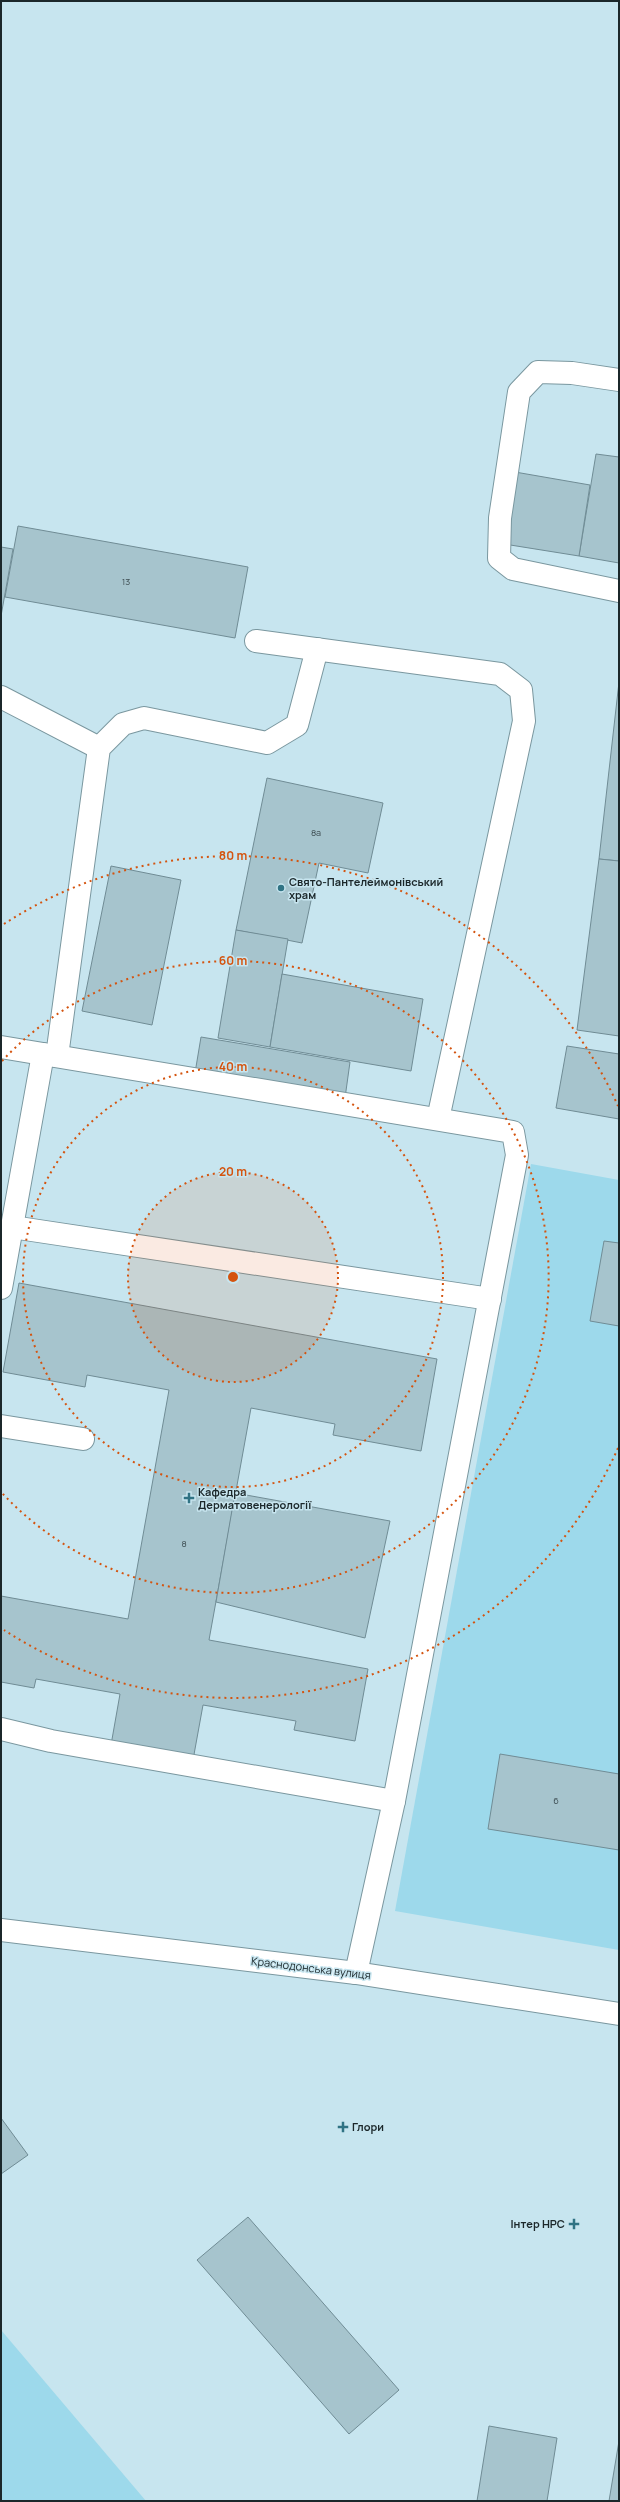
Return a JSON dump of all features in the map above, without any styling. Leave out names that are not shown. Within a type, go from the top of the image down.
[{"type":"street","points":[[619,380],[572,373],[538,372],[519,392],[500,518],[499,558],[513,569],[619,591]]},
{"type":"street","points":[[256,641],[500,674],[521,690],[524,721],[438,1119]]},
{"type":"street","points":[[1,1288],[12,1227],[50,1055],[99,748],[123,724],[144,718],[267,743],[296,725],[317,649]]},
{"type":"street","points":[[1,696],[99,748]]},
{"type":"street","points":[[1,1047],[513,1132],[517,1155],[394,1801],[356,1973]]},
{"type":"street","points":[[12,1227],[490,1298]]},
{"type":"street","points":[[1,1426],[83,1439]]},
{"type":"street","points":[[1,1729],[51,1741],[394,1801]]},
{"type":"street","name":"Краснодонська вулиця","points":[[1,1930],[356,1973],[619,2014]]},
{"type":"shaded area","points":[[531,1164],[619,1180],[619,1950],[395,1911]]},
{"type":"shaded area","points":[[1,2330],[146,2501],[1,2501]]},
{"type":"building","points":[[596,454],[619,457],[619,563],[579,556]]},
{"type":"building","points":[[515,472],[590,485],[579,556],[504,544]]},
{"type":"building","points":[[18,526],[248,567],[235,638],[5,597]]},
{"type":"building","points":[[1,547],[13,549],[1,616]]},
{"type":"building","points":[[619,682],[619,861],[599,859]]},
{"type":"building","points":[[267,778],[383,803],[368,873],[319,863],[302,943],[236,930]]},
{"type":"building","points":[[599,859],[619,861],[619,1036],[577,1030]]},
{"type":"building","points":[[111,866],[181,880],[152,1025],[82,1011]]},
{"type":"building","points":[[236,930],[288,939],[270,1047],[218,1038]]},
{"type":"building","points":[[282,974],[423,999],[411,1071],[270,1047]]},
{"type":"building","points":[[201,1037],[350,1062],[345,1098],[195,1073]]},
{"type":"building","points":[[567,1046],[619,1054],[619,1119],[556,1108]]},
{"type":"building","points":[[604,1241],[619,1243],[619,1326],[590,1321]]},
{"type":"building","points":[[19,1283],[437,1359],[421,1451],[333,1435],[335,1424],[251,1408],[209,1640],[368,1669],[355,1741],[294,1730],[296,1721],[203,1705],[193,1760],[111,1745],[120,1694],[36,1679],[34,1688],[1,1682],[1,1596],[128,1619],[169,1390],[87,1375],[85,1387],[3,1372]]},
{"type":"building","points":[[235,1493],[390,1521],[365,1638],[216,1602]]},
{"type":"building","points":[[500,1754],[619,1774],[619,1850],[488,1829]]},
{"type":"building","points":[[1,2118],[28,2155],[1,2174]]},
{"type":"building","points":[[248,2217],[399,2390],[349,2434],[197,2260]]},
{"type":"building","points":[[489,2426],[557,2438],[547,2501],[477,2501]]},
{"type":"building","points":[[619,2441],[619,2501],[609,2501]]},
{"type":"place","name":"Свято-Пантелеймонівський храм","points":[[281,888]]},
{"type":"place","name":"Кафедра Дерматовенерології","points":[[189,1498]]},
{"type":"place","name":"Глори","points":[[343,2127]]},
{"type":"place","name":"Інтер НРС","points":[[574,2224]]}]
